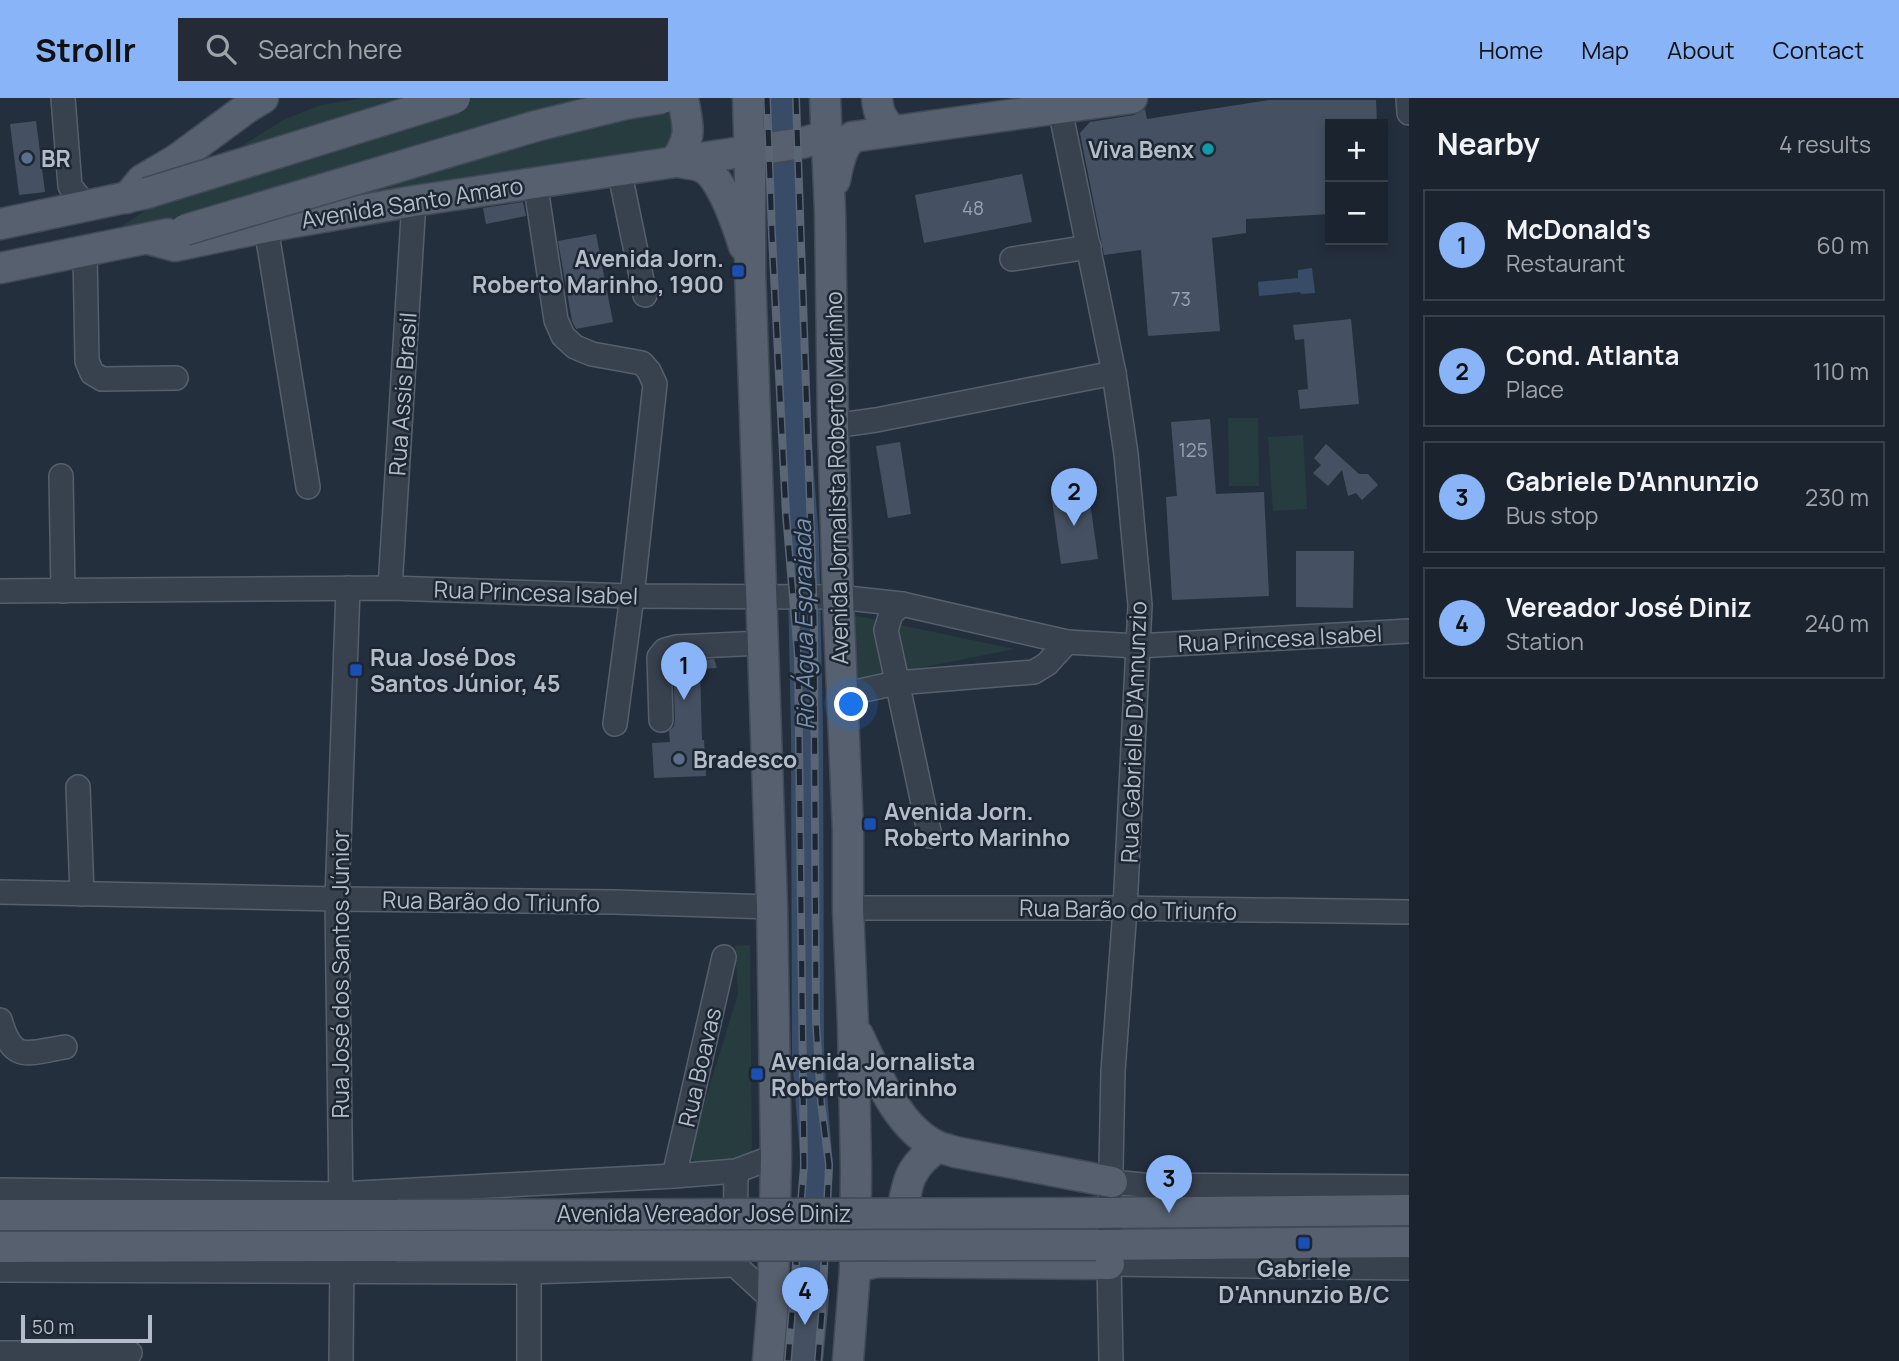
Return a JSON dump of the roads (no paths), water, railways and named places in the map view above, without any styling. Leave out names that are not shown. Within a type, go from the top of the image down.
[{"type":"main road","points":[[137,195],[142,180],[176,160],[263,98]]},
{"type":"main road","points":[[0,224],[56,212],[78,196],[137,195],[455,98]]},
{"type":"main road","points":[[149,239],[536,126],[626,104],[663,98]]},
{"type":"main road","points":[[683,98],[688,134],[675,162],[702,167],[710,173],[728,205],[750,262]]},
{"type":"main road","points":[[748,98],[760,149],[750,262],[763,596],[776,1156],[773,1300],[768,1361]]},
{"type":"main road","name":"Avenida Jornalista Roberto Marinho","points":[[825,98],[814,139],[830,211],[835,597],[848,831],[856,1169],[855,1269],[848,1361]]},
{"type":"main road","points":[[877,98],[878,113],[894,131]]},
{"type":"main road","points":[[830,211],[842,150],[852,137],[1132,98]]},
{"type":"main road","name":"Avenida Santo Amaro","points":[[0,268],[149,239],[175,246],[266,226],[414,201],[814,139]]},
{"type":"main road","points":[[853,1026],[891,1100],[919,1134],[938,1147],[1112,1182]]},
{"type":"main road","points":[[908,1262],[901,1257],[898,1248],[906,1194],[911,1175],[938,1147]]},
{"type":"main road","name":"Avenida Vereador José Diniz","points":[[0,1215],[341,1205],[397,1215],[1409,1210]]},
{"type":"main road","name":"Avenida Vereador José Diniz","points":[[0,1247],[342,1259],[396,1246],[1105,1251],[1409,1242]]},
{"type":"main road","points":[[855,1269],[878,1262],[1105,1251]]},
{"type":"street","points":[[63,98],[78,196]]},
{"type":"street","points":[[1408,98],[1409,113]]},
{"type":"street","name":"Rua Gabrielle D'Annunzio","points":[[1060,108],[1114,373],[1126,454],[1140,605],[1125,909],[1113,1071],[1112,1182],[1103,1213],[1111,1361]]},
{"type":"street","points":[[619,170],[645,295]]},
{"type":"street","points":[[536,181],[556,320],[563,336],[575,347],[592,354],[636,361],[645,367],[655,384],[615,724]]},
{"type":"street","name":"Rua Assis Brasil","points":[[390,588],[414,201]]},
{"type":"street","points":[[266,226],[309,487]]},
{"type":"street","points":[[1012,259],[1089,247]]},
{"type":"street","points":[[85,252],[87,361],[92,373],[102,379],[176,378]]},
{"type":"street","points":[[833,426],[1114,373]]},
{"type":"street","points":[[61,476],[63,591]]},
{"type":"street","name":"Rua José dos Santos Júnior","points":[[341,1361],[337,899],[348,588]]},
{"type":"street","name":"Rua Princesa Isabel","points":[[0,591],[390,588],[632,596],[835,597],[902,604],[1067,642],[1137,646],[1409,631]]},
{"type":"street","points":[[902,604],[891,614],[886,629],[930,836]]},
{"type":"street","points":[[842,695],[897,682],[1034,672],[1047,664],[1067,642]]},
{"type":"street","points":[[661,720],[659,657],[665,650],[676,647],[762,643]]},
{"type":"street","points":[[78,787],[82,894]]},
{"type":"street","name":"Rua Barão do Triunfo","points":[[0,892],[615,902],[772,908]]},
{"type":"street","name":"Rua Barão do Triunfo","points":[[848,908],[1409,912]]},
{"type":"street","name":"Rua Boavas","points":[[674,1176],[724,957]]},
{"type":"street","points":[[0,1020],[6,1039],[16,1051],[26,1053],[65,1047]]},
{"type":"street","name":"Avenida Vereador José Diniz","points":[[0,1190],[341,1205],[736,1171],[776,1156]]},
{"type":"street","points":[[736,1171],[735,1265],[773,1300]]},
{"type":"street","points":[[1112,1182],[1143,1185],[1409,1187]]},
{"type":"street","name":"Avenida Vereador José Diniz","points":[[1105,1251],[1409,1268]]},
{"type":"street","name":"Avenida Vereador José Diniz","points":[[0,1270],[342,1259],[529,1272],[735,1265]]},
{"type":"street","points":[[529,1272],[529,1361]]},
{"type":"street","points":[[0,1353],[130,1353]]},
{"type":"water","points":[[1312,268],[1315,293],[1259,296],[1258,282],[1298,278],[1298,270]]},
{"type":"waterway","name":"Rio Água Espraiada","points":[[783,98],[787,263],[803,541],[807,731],[808,1058],[817,1165],[805,1361]]},
{"type":"railway","points":[[767,98],[786,514],[798,657],[804,1166],[788,1361]]},
{"type":"railway","points":[[796,98],[814,620],[816,1021],[821,1102],[829,1165],[818,1361]]},
{"type":"place","name":"Viva Benx","points":[[1208,149]]},
{"type":"place","name":"BR","points":[[27,158]]},
{"type":"place","name":"Avenida Jorn. Roberto Marinho, 1900","points":[[738,271]]},
{"type":"place","name":"Cond. Atlanta","points":[[1074,526]]},
{"type":"place","name":"Rua José Dos Santos Júnior, 45","points":[[356,670]]},
{"type":"place","name":"McDonald's","points":[[684,700]]},
{"type":"place","name":"Bradesco","points":[[679,759]]},
{"type":"place","name":"Avenida Jorn. Roberto Marinho","points":[[870,824]]},
{"type":"place","name":"Avenida Jornalista Roberto Marinho","points":[[757,1074]]},
{"type":"place","name":"Gabriele D'Annunzio","points":[[1169,1213]]},
{"type":"place","name":"Gabriele D'Annunzio B/C","points":[[1304,1243]]},
{"type":"place","name":"Vereador José Diniz","points":[[805,1325]]}]
